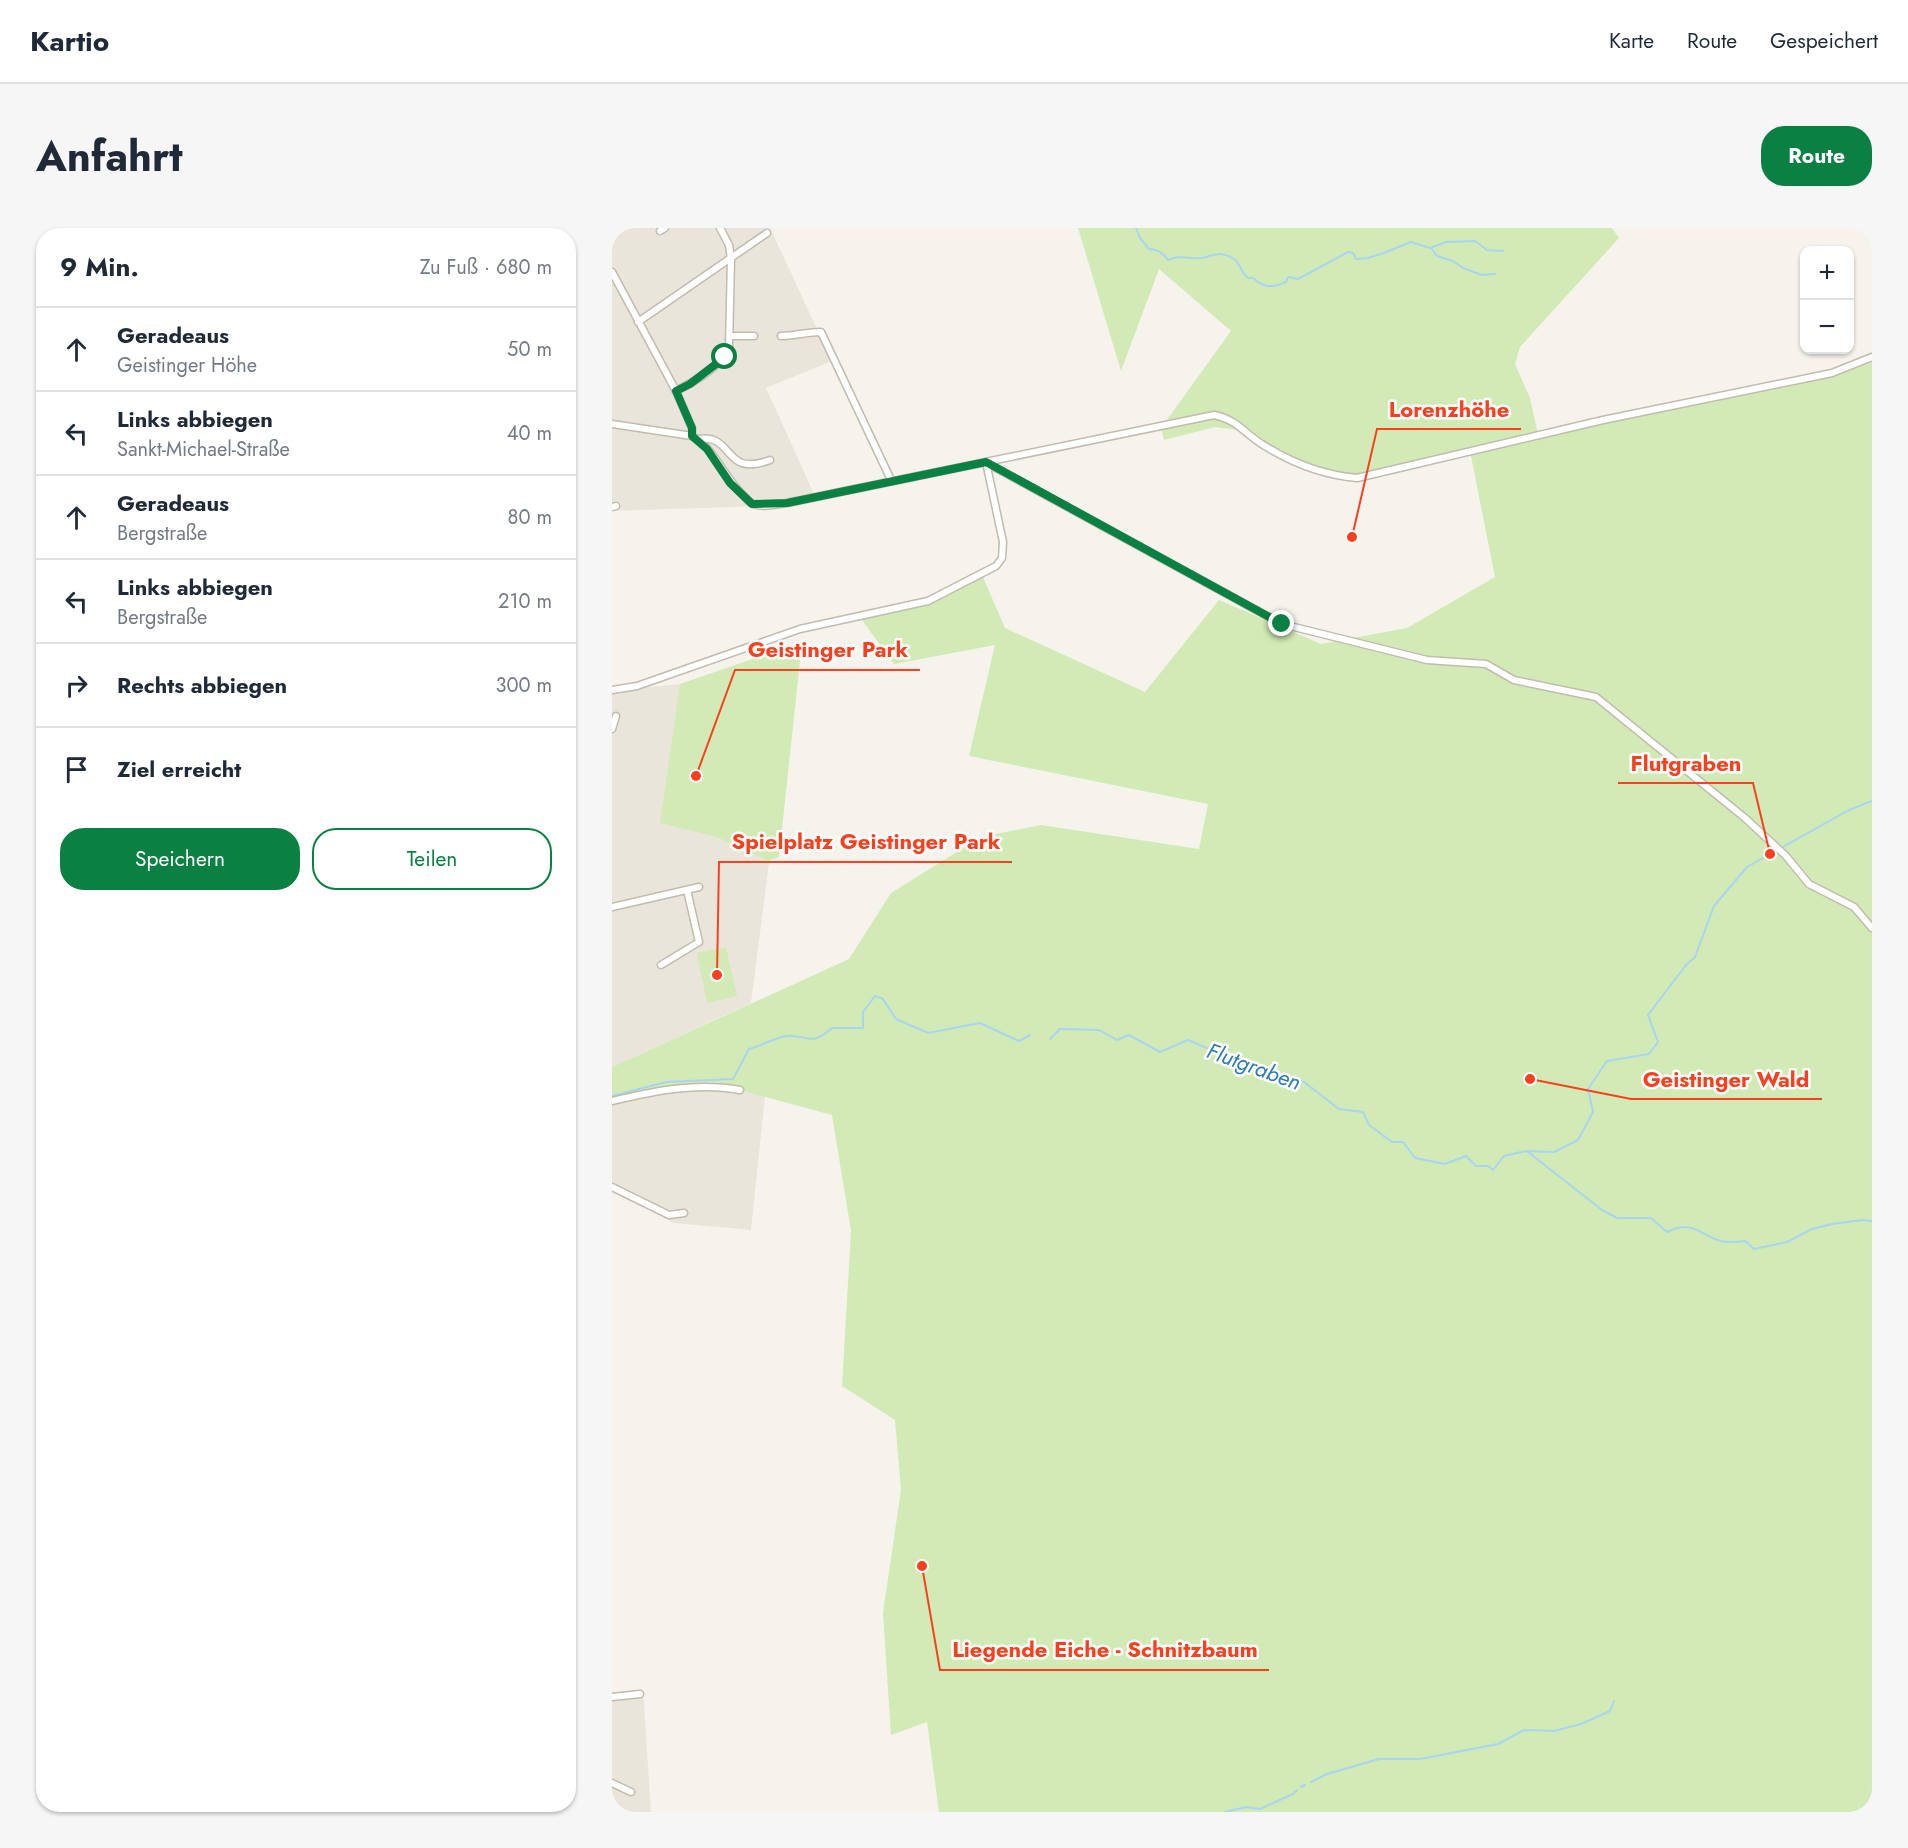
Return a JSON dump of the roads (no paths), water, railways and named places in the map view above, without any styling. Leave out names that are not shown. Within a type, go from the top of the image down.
[{"type":"street","points":[[676,391],[690,384],[725,357],[729,347],[731,259],[729,245],[720,228]]},
{"type":"street","points":[[638,322],[767,233]]},
{"type":"street","points":[[612,272],[615,283],[676,391],[695,438],[707,449],[730,483],[752,504],[787,503],[1214,415],[1234,421],[1262,445],[1308,468],[1330,475],[1357,478],[1603,420],[1832,373],[1872,357]]},
{"type":"street","points":[[781,336],[795,336],[802,332],[821,332],[891,480]]},
{"type":"street","points":[[731,336],[754,336]]},
{"type":"street","points":[[612,424],[714,439],[741,463],[749,466],[770,460]]},
{"type":"street","points":[[612,690],[637,686],[800,629],[928,601],[985,574],[1002,558],[1003,542],[986,462]]},
{"type":"street","points":[[986,462],[1282,624],[1427,660],[1485,664],[1514,680],[1596,697],[1745,818],[1786,856],[1809,884],[1854,907],[1872,928]]},
{"type":"street","points":[[612,729],[616,716]]},
{"type":"street","points":[[612,907],[699,887]]},
{"type":"street","points":[[661,965],[699,942],[687,890]]},
{"type":"street","points":[[612,1101],[676,1088],[722,1087],[740,1090]]},
{"type":"street","points":[[612,1187],[669,1215],[684,1213]]},
{"type":"street","points":[[612,1696],[640,1694]]},
{"type":"street","points":[[612,1783],[631,1792]]},
{"type":"waterway","points":[[1136,228],[1140,238],[1149,249],[1160,252],[1168,260],[1177,257],[1202,258],[1218,254],[1229,256],[1236,261],[1248,278],[1253,278],[1268,286],[1286,282],[1288,277],[1298,279],[1348,252],[1353,253],[1356,259],[1368,258],[1411,242],[1430,248],[1446,242],[1475,241],[1487,250],[1503,251]]},
{"type":"waterway","points":[[1431,248],[1437,256],[1453,261],[1463,268],[1482,275],[1495,274]]},
{"type":"waterway","name":"Flutgraben","points":[[1050,1039],[1060,1029],[1099,1030],[1117,1040],[1129,1035],[1160,1052],[1188,1040],[1209,1049],[1224,1060],[1265,1068],[1304,1082],[1339,1109],[1363,1112],[1369,1125],[1392,1142],[1403,1142],[1415,1158],[1445,1164],[1466,1156],[1476,1166],[1488,1166],[1493,1170],[1504,1156],[1526,1151],[1554,1152],[1578,1140],[1593,1112],[1588,1089],[1607,1061],[1649,1054],[1658,1042],[1648,1015],[1686,965],[1695,957],[1714,906],[1747,867],[1849,810],[1872,801]]},
{"type":"waterway","name":"Flutgraben","points":[[612,1096],[666,1082],[733,1079],[749,1049],[777,1038],[793,1036],[813,1039],[832,1028],[863,1028],[863,1012],[875,996],[883,999],[896,1019],[928,1033],[980,1023],[1019,1041],[1030,1035]]},
{"type":"waterway","points":[[1528,1152],[1602,1210],[1617,1218],[1651,1218],[1667,1232],[1684,1227],[1696,1229],[1721,1241],[1745,1241],[1754,1249],[1787,1242],[1812,1229],[1832,1224],[1872,1221]]},
{"type":"waterway","points":[[1311,1782],[1327,1774],[1379,1759],[1420,1759],[1498,1744],[1524,1730],[1554,1731],[1581,1724],[1610,1711],[1614,1701]]},
{"type":"waterway","points":[[1301,1787],[1305,1785]]},
{"type":"waterway","points":[[1225,1812],[1246,1807],[1260,1809],[1297,1790]]},
{"type":"place","name":"Lorenzhöhe","points":[[1352,537]]},
{"type":"place","name":"Geistinger Park","points":[[696,776]]},
{"type":"place","name":"Flutgraben","points":[[1770,854]]},
{"type":"place","name":"Spielplatz Geistinger Park","points":[[717,975]]},
{"type":"place","name":"Geistinger Wald","points":[[1530,1079]]},
{"type":"place","name":"Liegende Eiche - Schnitzbaum","points":[[922,1566]]}]
